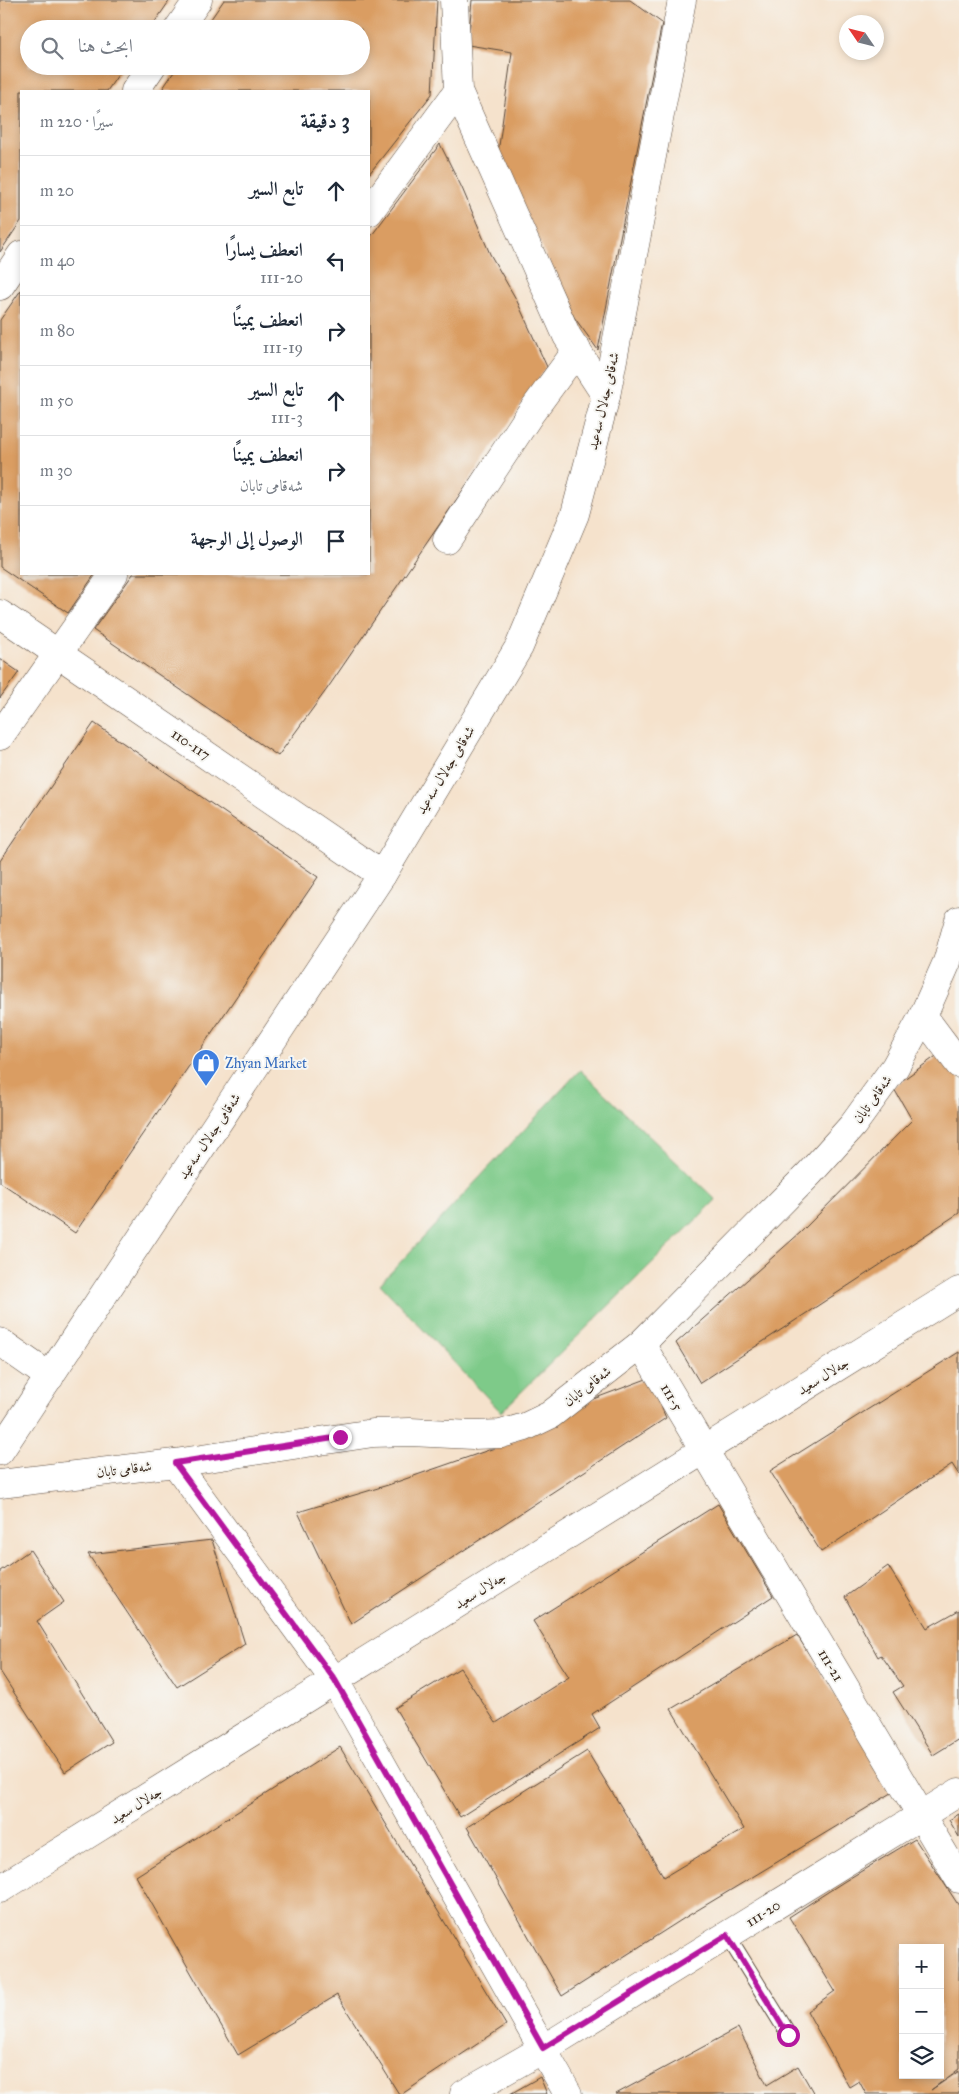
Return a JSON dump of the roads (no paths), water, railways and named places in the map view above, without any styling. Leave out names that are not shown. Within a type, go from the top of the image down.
[{"type":"street","points":[[184,20],[198,0]]},
{"type":"street","points":[[454,0],[458,91],[567,336],[606,396]]},
{"type":"street","name":"شەقامی جەلال سەعید","points":[[0,1451],[382,875],[519,647],[575,514],[606,396],[674,4]]},
{"type":"street","points":[[136,90],[146,75]]},
{"type":"street","points":[[370,211],[458,91]]},
{"type":"street","points":[[0,286],[20,256]]},
{"type":"street","points":[[447,540],[530,414],[577,350]]},
{"type":"street","points":[[0,736],[113,575]]},
{"type":"street","name":"110-117","points":[[0,614],[382,875]]},
{"type":"street","name":"شەقامی تابان","points":[[0,1484],[175,1463],[372,1433],[410,1432],[473,1436],[501,1434],[524,1427],[550,1415],[641,1344],[809,1174],[853,1125],[895,1066],[924,1016],[947,962],[959,920]]},
{"type":"street","points":[[924,1016],[959,1064]]},
{"type":"street","name":"جه‌لال سعید","points":[[0,1889],[959,1291]]},
{"type":"street","points":[[0,1342],[50,1377]]},
{"type":"street","name":"111-5","points":[[641,1344],[704,1450]]},
{"type":"street","name":"111-21","points":[[704,1450],[959,1879]]},
{"type":"street","points":[[175,1463],[335,1680],[568,2094]]},
{"type":"street","name":"111-20","points":[[464,2094],[543,2048],[959,1792]]},
{"type":"lane","points":[[727,1935],[788,2035]]},
{"type":"place","name":"Zhyan Market","points":[[206,1087]]}]
